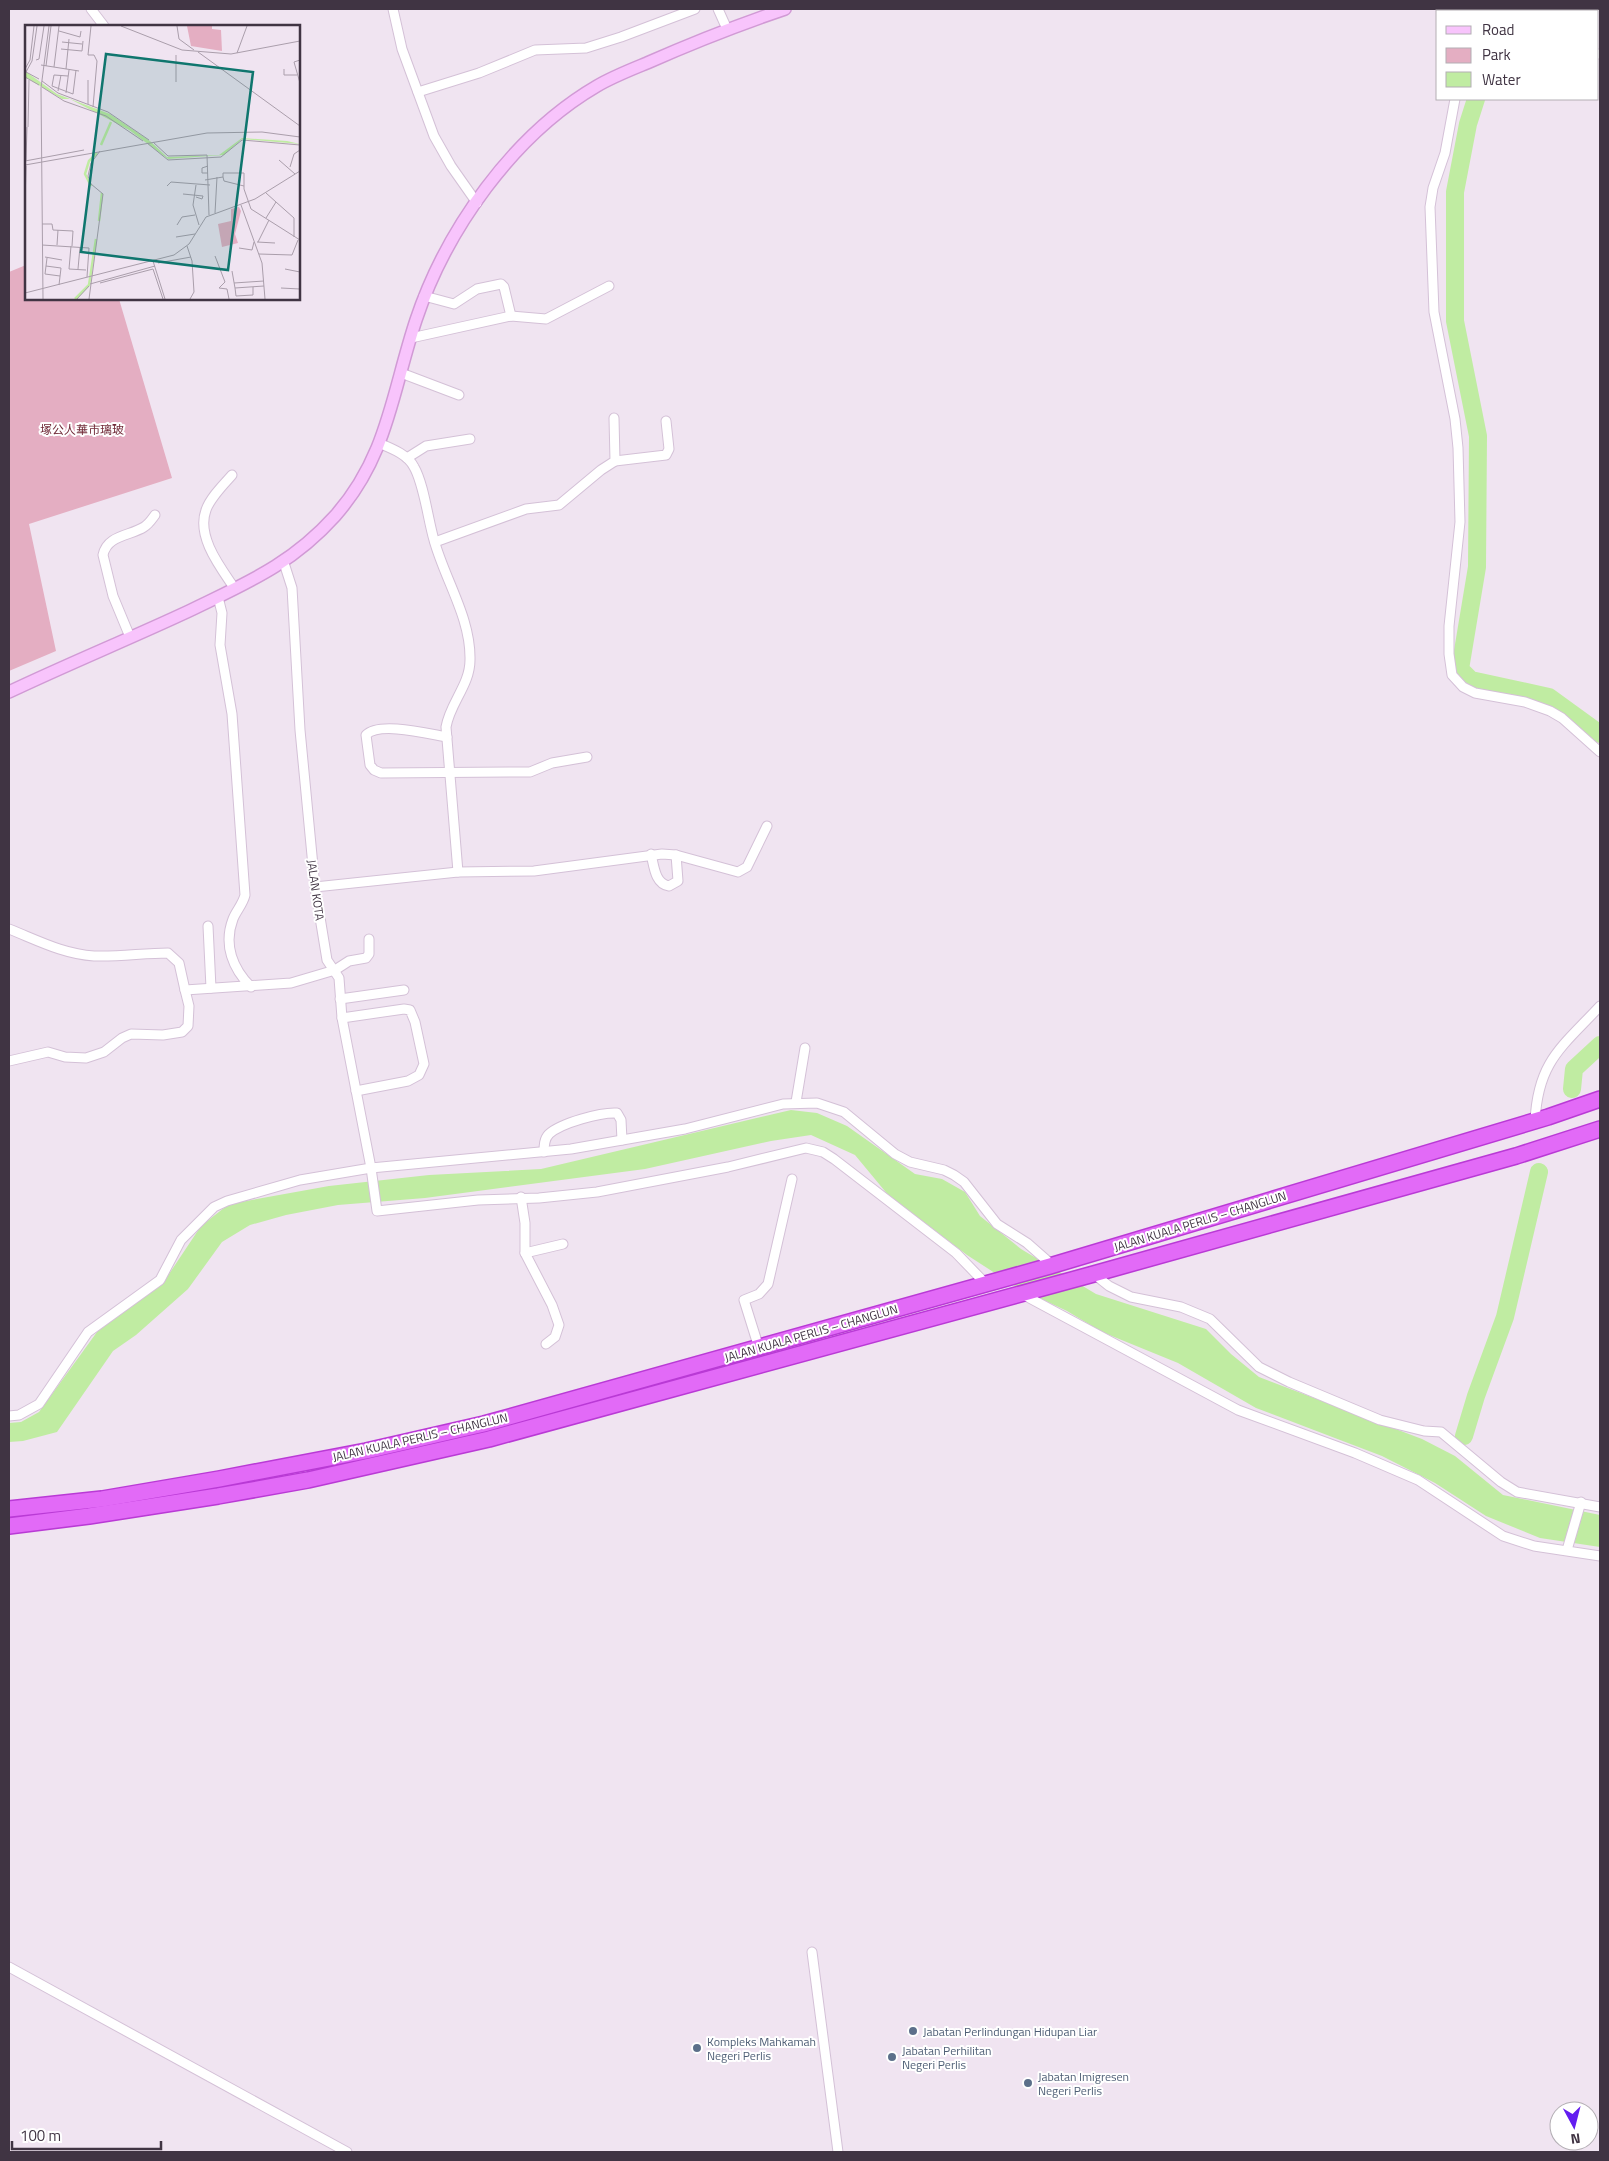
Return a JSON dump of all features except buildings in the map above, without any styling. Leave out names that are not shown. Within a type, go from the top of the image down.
[{"type":"highway","name":"JALAN KUALA PERLIS – CHANGLUN","points":[[9,1509],[102,1499],[210,1481],[410,1442],[561,1404],[1051,1265],[1541,1120],[1600,1099]]},
{"type":"highway","name":"JALAN KUALA PERLIS – CHANGLUN","points":[[9,1526],[218,1496],[410,1458],[489,1439],[1024,1294],[1600,1129]]},
{"type":"main road","points":[[9,692],[218,597],[284,563],[309,543],[336,515],[363,478],[380,444],[410,338],[424,296],[440,259],[477,203],[518,151],[558,113],[584,94],[629,70],[727,29],[785,9]]},
{"type":"street","points":[[90,9],[103,25]]},
{"type":"street","points":[[393,9],[402,49],[434,136],[451,166],[477,203]]},
{"type":"street","points":[[418,92],[479,73],[535,50],[586,48],[621,38],[695,9]]},
{"type":"street","points":[[718,9],[727,29]]},
{"type":"street","points":[[1455,100],[1445,153],[1433,188],[1430,207],[1434,312],[1458,448],[1460,522],[1448,654],[1452,675],[1463,687],[1475,693],[1525,702],[1550,711],[1562,718],[1600,752]]},
{"type":"street","points":[[424,296],[454,304],[477,289],[501,284],[504,287],[511,316]]},
{"type":"street","points":[[410,338],[511,316],[550,318],[609,286]]},
{"type":"street","points":[[401,373],[459,395]]},
{"type":"street","points":[[614,418],[615,461]]},
{"type":"street","points":[[434,542],[526,509],[559,505],[601,470],[615,461],[666,455],[669,449],[666,421]]},
{"type":"street","points":[[407,458],[426,446],[470,439]]},
{"type":"street","points":[[380,444],[407,458],[416,469],[434,542],[464,619],[470,647],[467,682],[448,715],[447,737],[458,872]]},
{"type":"street","points":[[232,476],[209,504],[204,517],[211,549],[234,589]]},
{"type":"street","points":[[130,637],[113,596],[103,556],[110,543],[121,536],[143,528],[155,515]]},
{"type":"street","name":"JALAN KOTA","points":[[284,563],[290,578],[292,593],[300,730],[315,886],[327,960],[339,978],[342,1018],[372,1168],[377,1209],[521,1197]]},
{"type":"street","points":[[218,597],[222,613],[220,645],[232,714],[246,895],[233,919],[230,942],[232,962],[236,971],[251,987]]},
{"type":"street","points":[[447,737],[398,729],[374,730],[366,735],[370,765],[374,770],[381,773],[530,772],[552,763],[587,757]]},
{"type":"street","points":[[315,886],[458,872],[534,871],[651,854],[676,855],[738,872],[746,867],[767,826]]},
{"type":"street","points":[[651,854],[657,877],[661,883],[669,886],[678,880],[676,855]]},
{"type":"street","points":[[208,926],[211,988]]},
{"type":"street","points":[[9,929],[46,945],[78,954],[105,956],[168,953],[179,963],[189,1016],[188,1026],[182,1032],[163,1035],[131,1034],[122,1038],[104,1052],[86,1058],[65,1058],[48,1052],[9,1061]]},
{"type":"street","points":[[185,990],[291,983],[335,970],[349,961],[366,958],[369,954],[369,940]]},
{"type":"street","points":[[340,999],[404,990]]},
{"type":"street","points":[[1541,1120],[1536,1098],[1545,1070],[1561,1047],[1600,1006]]},
{"type":"street","points":[[342,1018],[404,1009],[410,1010],[415,1022],[424,1064],[419,1075],[408,1081],[356,1091]]},
{"type":"street","points":[[796,1102],[805,1048]]},
{"type":"street","points":[[9,1416],[19,1415],[40,1404],[88,1332],[160,1280],[182,1240],[214,1207],[293,1181],[372,1168],[544,1152],[622,1140],[686,1129],[757,1109],[796,1102],[817,1103],[844,1112],[895,1154],[910,1162],[944,1170],[954,1175],[964,1182],[997,1224],[1027,1243],[1051,1265]]},
{"type":"street","points":[[544,1152],[544,1143],[550,1132],[578,1120],[611,1112],[617,1113],[620,1116],[622,1140]]},
{"type":"street","points":[[546,1344],[555,1337],[558,1331],[557,1317],[525,1253],[525,1223],[521,1197],[573,1195],[622,1188],[806,1148],[823,1152],[834,1159],[961,1257],[990,1282]]},
{"type":"street","points":[[759,1348],[744,1300],[759,1294],[768,1284],[792,1179]]},
{"type":"street","points":[[525,1253],[563,1244]]},
{"type":"street","points":[[1092,1274],[1109,1286],[1131,1297],[1181,1307],[1210,1319],[1259,1367],[1290,1382],[1380,1420],[1424,1431],[1441,1432],[1501,1482],[1517,1492],[1580,1505],[1600,1507]]},
{"type":"street","points":[[1024,1294],[1238,1410],[1355,1453],[1418,1480],[1503,1536],[1534,1546],[1568,1547],[1600,1556]]},
{"type":"street","points":[[1568,1547],[1580,1505]]},
{"type":"street","points":[[812,1952],[838,2152]]},
{"type":"street","points":[[9,1967],[347,2152]]},
{"type":"green space","name":"塚公人華市璃玻","points":[[25,265],[25,300],[119,300],[172,478],[29,524],[56,651],[9,671],[9,272]]},
{"type":"water","points":[[791,1110],[817,1113],[847,1126],[915,1174],[942,1179],[965,1192],[980,1216],[1021,1249],[1096,1294],[1206,1329],[1231,1354],[1259,1377],[1422,1439],[1455,1456],[1503,1495],[1600,1515],[1600,1547],[1540,1538],[1486,1516],[1435,1483],[1382,1456],[1256,1408],[1178,1363],[1102,1332],[1067,1311],[1018,1288],[967,1255],[889,1196],[855,1155],[811,1135],[771,1141],[645,1169],[425,1198],[338,1205],[286,1215],[250,1225],[222,1242],[188,1289],[136,1335],[113,1351],[57,1432],[23,1441],[9,1442],[9,1423],[21,1422],[39,1412],[97,1332],[167,1277],[201,1226],[229,1204],[329,1186],[429,1175],[541,1169]]},
{"type":"waterway","points":[[1476,100],[1468,124],[1455,192],[1455,321],[1478,436],[1477,567],[1460,669],[1471,680],[1549,697],[1600,734]]},
{"type":"waterway","points":[[1572,1089],[1574,1069],[1600,1045]]},
{"type":"waterway","points":[[1464,1436],[1476,1396],[1505,1317],[1539,1172]]},
{"type":"place","name":"Jabatan Perlindungan Hidupan Liar","points":[[913,2031]]},
{"type":"place","name":"Kompleks Mahkamah Negeri Perlis","points":[[697,2048]]},
{"type":"place","name":"Jabatan Perhilitan Negeri Perlis","points":[[892,2057]]},
{"type":"place","name":"Jabatan Imigresen Negeri Perlis","points":[[1028,2083]]}]
